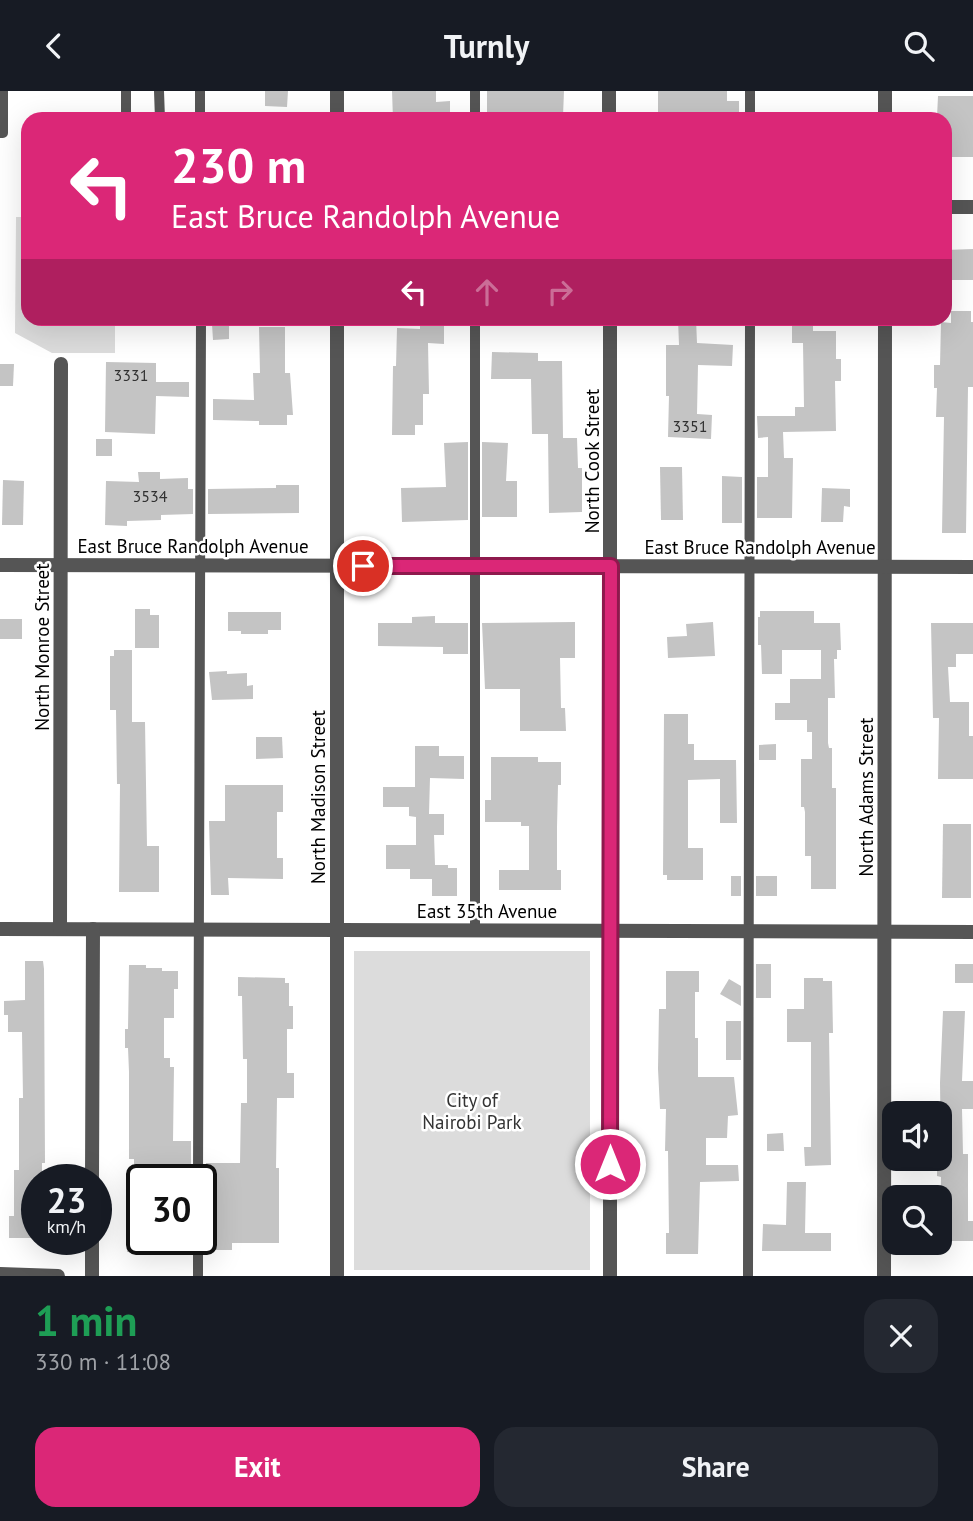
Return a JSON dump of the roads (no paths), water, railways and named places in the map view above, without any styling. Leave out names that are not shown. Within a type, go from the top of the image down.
[{"type":"street","points":[[337,91],[337,112]]},
{"type":"street","points":[[609,91],[609,112]]},
{"type":"street","points":[[885,91],[885,112]]},
{"type":"street","points":[[952,207],[973,208]]},
{"type":"street","name":"North Madison Street","points":[[337,326],[337,1276]]},
{"type":"street","name":"North Cook Street","points":[[610,326],[610,1276]]},
{"type":"street","name":"North Adams Street","points":[[884,1276],[885,326]]},
{"type":"street","name":"North Monroe Street","points":[[60,929],[61,365]]},
{"type":"street","name":"East Bruce Randolph Avenue","points":[[0,565],[973,567]]},
{"type":"street","name":"East 35th Avenue","points":[[0,929],[973,932]]},
{"type":"street","points":[[92,1164],[93,929]]},
{"type":"street","points":[[92,1255],[92,1276]]},
{"type":"street","points":[[0,1274],[58,1276]]},
{"type":"lane","points":[[0,133],[3,133],[3,91]]},
{"type":"lane","points":[[126,91],[126,112]]},
{"type":"lane","points":[[159,91],[160,112]]},
{"type":"lane","points":[[191,91],[200,91],[200,112]]},
{"type":"lane","points":[[475,91],[475,112]]},
{"type":"lane","points":[[750,91],[750,112]]},
{"type":"lane","points":[[198,1164],[201,326]]},
{"type":"lane","points":[[475,326],[475,930]]},
{"type":"lane","points":[[748,1276],[750,326]]},
{"type":"lane","points":[[198,1255],[198,1276]]},
{"type":"park label","name":"City of Nairobi Park","points":[[472,1111]]}]
